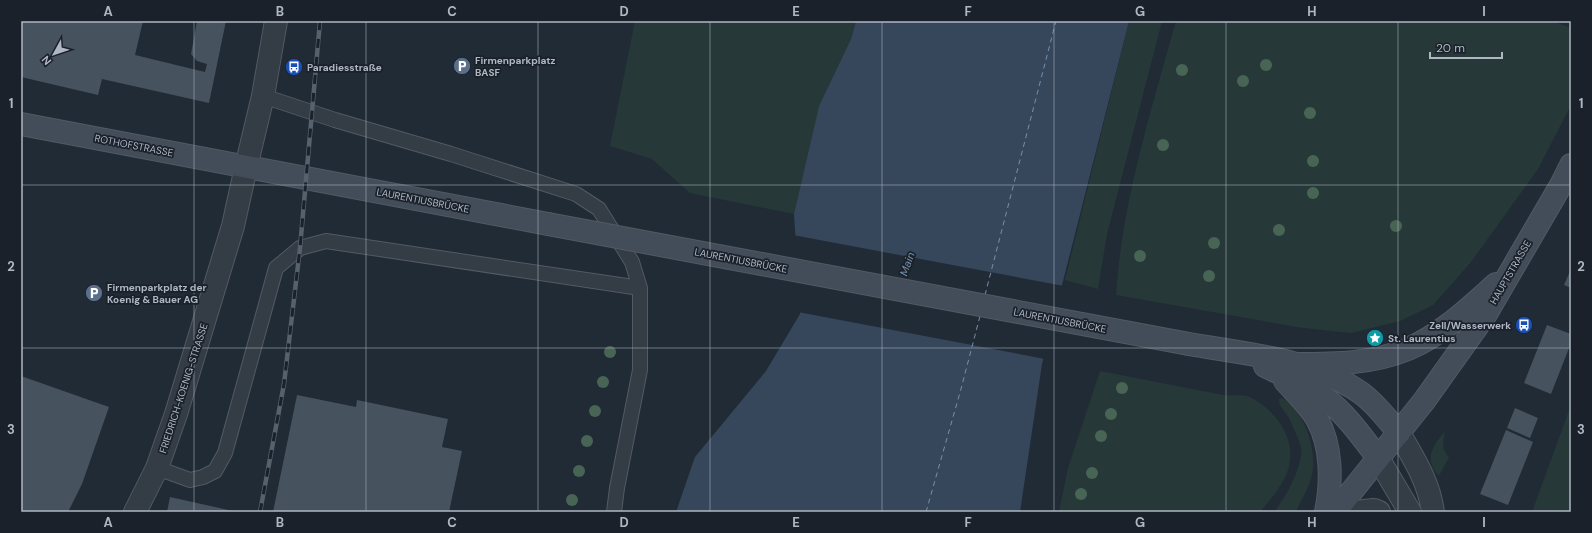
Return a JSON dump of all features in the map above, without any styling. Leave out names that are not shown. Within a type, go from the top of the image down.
[{"type":"main road","name":"ROTHOFSTRASSE","points":[[21,124],[246,167]]},
{"type":"main road","name":"HAUPTSTRASSE","points":[[1335,512],[1399,433],[1486,314],[1561,185],[1571,165]]},
{"type":"main road","name":"LAURENTIUSBRÜCKE","points":[[246,167],[1236,352],[1286,368],[1337,378],[1362,394],[1381,411],[1399,433]]},
{"type":"main road","points":[[1326,512],[1330,480],[1325,439],[1317,419],[1300,398],[1286,368],[1368,360],[1408,349],[1432,336],[1465,312],[1509,273]]},
{"type":"main road","name":"LAURENTIUSBRÜCKE","points":[[1286,368],[1305,385],[1325,398],[1343,415],[1378,458]]},
{"type":"street","points":[[246,167],[263,96],[276,21]]},
{"type":"street","name":"FRIEDRICH-KOENIG-STRASSE","points":[[135,512],[157,468],[176,414],[233,226],[246,167]]},
{"type":"street","points":[[1399,433],[1422,474],[1431,496],[1433,512]]},
{"type":"street","points":[[1378,458],[1410,512]]},
{"type":"street","points":[[1355,512],[1374,510],[1379,512]]},
{"type":"lane","points":[[263,96],[335,120],[451,154],[576,194],[599,209],[632,262],[640,288],[640,370],[617,488],[614,512]]},
{"type":"lane","points":[[157,468],[190,480],[203,477],[215,471],[225,453],[276,268],[300,248],[326,241],[640,288]]},
{"type":"green space","points":[[635,21],[856,21],[851,39],[819,106],[794,214],[690,193],[652,159],[610,146]]},
{"type":"green space","points":[[1129,21],[1162,21],[1107,234],[1098,289],[1065,280]]},
{"type":"green space","points":[[1176,21],[1552,21],[1571,28],[1571,105],[1538,169],[1471,262],[1433,305],[1400,321],[1351,333],[1303,328],[1116,295],[1119,260],[1131,191]]},
{"type":"green space","points":[[1100,371],[1223,395],[1247,396],[1268,409],[1282,426],[1289,445],[1290,455],[1289,466],[1284,479],[1269,502],[1260,512],[1059,512],[1068,468]]},
{"type":"green space","points":[[1282,398],[1297,411],[1303,421],[1308,432],[1313,455],[1311,480],[1296,512],[1274,512],[1293,481],[1300,463],[1301,454],[1301,447],[1295,432],[1289,418],[1279,402],[1279,399]]},
{"type":"green space","points":[[1571,405],[1571,512],[1532,512]]},
{"type":"green space","points":[[1445,431],[1443,442],[1446,454],[1449,457],[1439,476],[1434,470],[1431,458],[1434,447]]},
{"type":"water","name":"Main","points":[[856,21],[1129,21],[1042,364],[1020,512],[676,512],[695,457],[766,371],[800,314],[794,214],[819,106],[851,39]]},
{"type":"pier","points":[[793,235],[1064,286],[1045,359],[798,312]]},
{"type":"building","points":[[21,21],[143,21],[135,55],[205,72],[207,64],[197,61],[191,54],[197,21],[226,21],[209,103],[102,79],[98,95],[21,77]]},
{"type":"building","points":[[1571,269],[1571,288],[1564,285]]},
{"type":"building","points":[[1547,325],[1571,334],[1571,343],[1551,394],[1524,383]]},
{"type":"building","points":[[21,376],[109,407],[82,484],[68,512],[21,512]]},
{"type":"building","points":[[297,395],[356,407],[357,400],[448,419],[442,447],[462,451],[449,512],[273,512]]},
{"type":"building","points":[[1515,408],[1538,418],[1530,438],[1507,428]]},
{"type":"building","points":[[1506,430],[1533,442],[1508,505],[1480,494]]},
{"type":"building","points":[[170,497],[233,511],[233,512],[167,512]]},
{"type":"ferry route","points":[[985,295],[1056,21]]},
{"type":"ferry route","points":[[926,512],[980,316]]},
{"type":"railway","points":[[260,512],[284,384],[300,248],[320,21]]},
{"type":"place","name":"Firmenparkplatz BASF","points":[[462,66]]},
{"type":"place","name":"Paradiesstraße","points":[[294,67]]},
{"type":"place","name":"Firmenparkplatz der Koenig & Bauer AG","points":[[94,293]]},
{"type":"place","name":"Zell/Wasserwerk","points":[[1524,325]]},
{"type":"place","name":"St. Laurentius","points":[[1375,338]]}]
